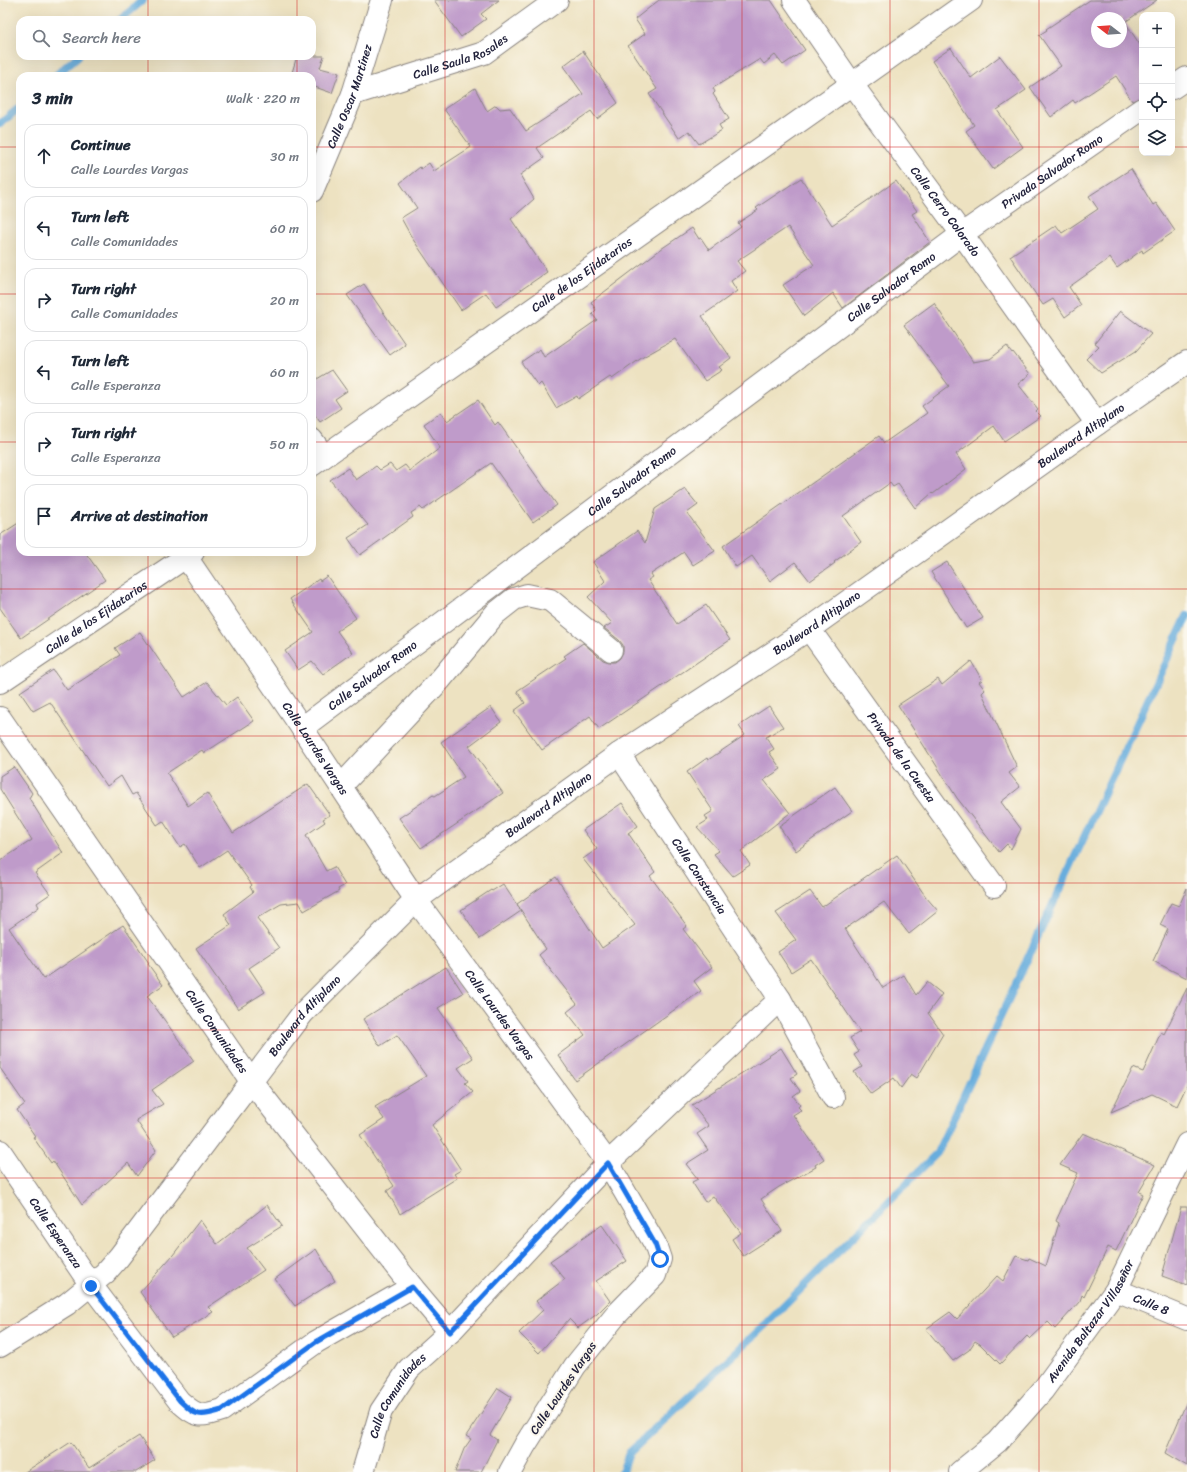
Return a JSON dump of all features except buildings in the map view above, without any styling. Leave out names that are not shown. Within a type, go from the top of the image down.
[{"type":"street","name":"Calle Oscar Martínez","points":[[316,182],[353,94],[382,0]]},
{"type":"street","name":"Calle Saula Rosales","points":[[353,94],[484,53],[557,0]]},
{"type":"street","name":"Calle Cerro Colorado","points":[[794,0],[851,83],[962,234],[1097,424]]},
{"type":"street","name":"Calle de los Ejidatarios","points":[[316,454],[971,0]]},
{"type":"street","points":[[1175,86],[1187,78]]},
{"type":"street","name":"Privada Salvador Romo","points":[[962,234],[1139,111]]},
{"type":"street","name":"Calle Salvador Romo","points":[[302,728],[962,234]]},
{"type":"street","name":"Boulevard Altiplano","points":[[0,1346],[67,1304],[91,1286],[119,1257],[303,1013],[416,900],[619,754],[809,629],[1097,424],[1187,362]]},
{"type":"street","name":"Calle de los Ejidatarios","points":[[0,682],[187,556]]},
{"type":"street","name":"Calle Lourdes Vargas","points":[[191,556],[302,728],[416,900],[608,1163],[655,1244],[660,1259],[655,1275],[616,1315],[575,1366],[525,1445],[510,1472]]},
{"type":"street","points":[[341,786],[440,680],[495,614],[514,599],[527,595],[550,600],[611,650]]},
{"type":"street","name":"Privada de la Cuesta","points":[[809,629],[994,886]]},
{"type":"street","name":"Calle Comunidades","points":[[0,718],[251,1081],[412,1287],[450,1332]]},
{"type":"street","name":"Calle Constancia","points":[[619,754],[780,999],[833,1097]]},
{"type":"street","name":"Calle Comunidades","points":[[363,1472],[381,1411],[408,1369],[450,1332],[608,1163],[780,999]]},
{"type":"street","name":"Avenida Baltazar Villaseñor","points":[[960,1472],[997,1442],[1043,1390],[1116,1290],[1187,1144]]},
{"type":"street","name":"Calle Esperanza","points":[[0,1150],[91,1286],[180,1401],[193,1413],[205,1415],[222,1410],[316,1342],[412,1287]]},
{"type":"street","name":"Calle 8","points":[[1116,1290],[1187,1319]]},
{"type":"waterway","points":[[125,16],[143,0]]},
{"type":"waterway","points":[[60,72],[73,60]]},
{"type":"waterway","points":[[0,124],[16,110]]},
{"type":"waterway","points":[[622,1472],[629,1453],[766,1324],[937,1153],[1187,616]]},
{"type":"route","points":[[91,1286],[180,1401],[193,1413],[205,1415],[222,1410],[316,1342],[412,1287],[450,1332],[608,1163],[655,1244],[660,1259]]}]
